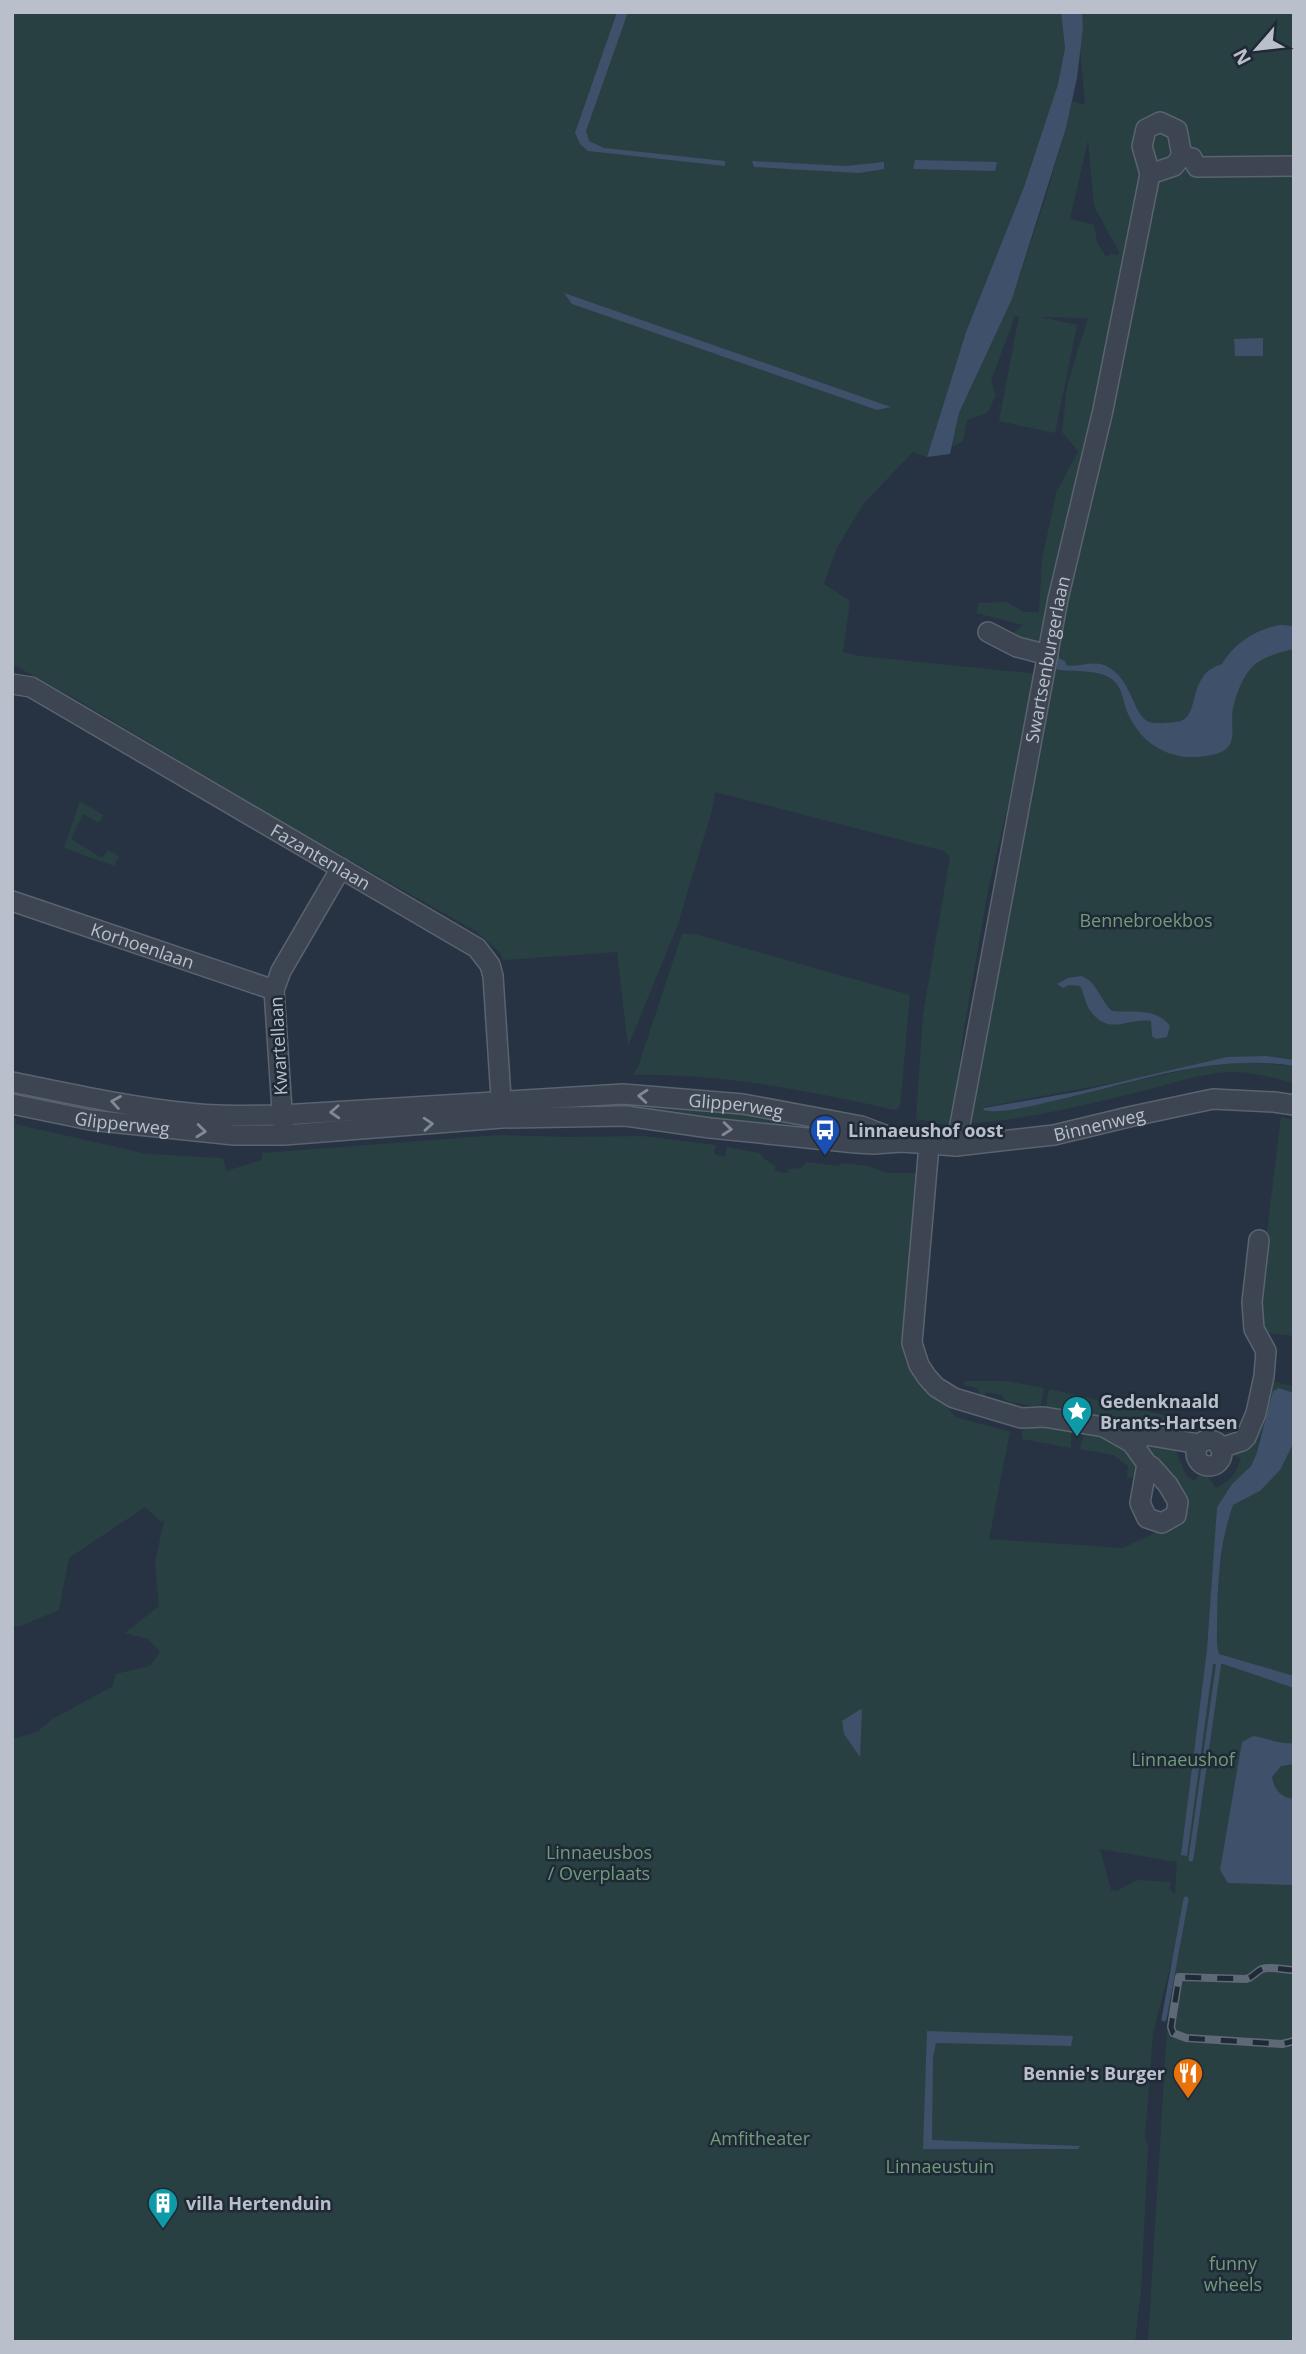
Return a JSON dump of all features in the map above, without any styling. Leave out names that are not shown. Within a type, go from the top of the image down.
[{"type":"street","name":"Swartsenburgerlaan","points":[[957,1146],[962,1106],[1058,599],[1103,410],[1150,174],[1142,146],[1146,129],[1160,122],[1177,130],[1182,156]]},
{"type":"street","points":[[1150,174],[1174,166],[1182,156],[1192,158],[1197,167],[1294,166]]},
{"type":"street","points":[[988,632],[1017,647],[1048,655]]},
{"type":"street","name":"Fazantenlaan","points":[[12,684],[31,687],[467,942],[484,957],[493,976],[502,1109]]},
{"type":"street","name":"Kwartellaan","points":[[282,1115],[274,990],[281,971],[341,868]]},
{"type":"street","name":"Korhoenlaan","points":[[12,901],[274,990]]},
{"type":"street","name":"Glipperweg","points":[[12,1082],[191,1114],[284,1135],[502,1109]]},
{"type":"street","name":"Binnenweg","points":[[902,1142],[957,1146],[1054,1135],[1213,1099],[1294,1105]]},
{"type":"street","name":"Glipperweg","points":[[12,1104],[90,1120],[234,1125],[282,1115],[502,1109],[626,1116],[710,1128],[856,1143],[902,1142]]},
{"type":"street","points":[[282,1115],[284,1135]]},
{"type":"street","points":[[929,1145],[912,1343],[919,1365],[927,1377],[936,1387],[965,1402],[1021,1418],[1044,1416],[1104,1427],[1132,1443],[1147,1464]]},
{"type":"street","points":[[1132,1443],[1146,1435],[1199,1444],[1197,1458],[1205,1465],[1216,1463],[1222,1454],[1220,1448],[1242,1441],[1246,1437],[1256,1413],[1266,1351],[1254,1329],[1252,1302],[1259,1240]]},
{"type":"green space","points":[[12,12],[1061,12],[1065,48],[1058,84],[1024,187],[966,332],[927,457],[913,452],[863,504],[837,548],[824,584],[850,601],[843,652],[1038,674],[988,891],[963,1034],[952,1126],[916,1119],[923,1014],[950,857],[944,851],[715,792],[677,927],[628,1046],[617,952],[503,960],[500,953],[477,932],[12,664]]},
{"type":"green space","name":"Bennebroekbos","points":[[1077,12],[1294,12],[1294,1063],[1256,1056],[984,1107],[995,1111],[1036,1104],[1198,1067],[1246,1062],[1294,1066],[1294,1083],[1262,1075],[1220,1073],[1056,1111],[969,1123],[1046,647],[1035,640],[1018,644],[1005,640],[1023,625],[976,613],[979,603],[1006,602],[1024,612],[1039,612],[1042,560],[1056,493],[1078,451],[1062,432],[1067,386],[1088,318],[1041,317],[1077,325],[1055,433],[999,421],[1019,316],[1015,316],[991,381],[996,395],[987,413],[967,420],[963,441],[952,447],[959,413],[1012,299],[1046,196],[1072,101],[1085,105]],"holes":[[[1088,140],[1094,206],[1119,252],[1118,255],[1111,254],[1106,257],[1097,242],[1094,225],[1070,219]]]},
{"type":"green space","points":[[80,801],[103,815],[99,823],[83,814],[71,839],[102,858],[108,850],[119,856],[114,866],[64,848]]},
{"type":"green space","points":[[682,934],[695,934],[910,995],[900,1107],[895,1110],[731,1080],[632,1075],[638,1067]]},
{"type":"green space","points":[[635,1099],[815,1123],[865,1139],[738,1121],[638,1113]]},
{"type":"green space","points":[[1281,1117],[1294,1120],[1294,1336],[1269,1333],[1257,1314]]},
{"type":"green space","name":"Linnaeusbos / Overplaats","points":[[12,1119],[16,1119],[15,1124],[147,1154],[223,1158],[226,1171],[262,1160],[262,1153],[499,1135],[643,1136],[716,1145],[714,1154],[725,1157],[727,1147],[760,1153],[775,1166],[775,1171],[787,1173],[789,1169],[800,1168],[807,1162],[869,1166],[887,1173],[918,1173],[914,1372],[956,1417],[1010,1432],[989,1539],[1123,1548],[1179,1521],[1135,1436],[1174,1447],[1186,1475],[1194,1481],[1204,1472],[1216,1488],[1229,1479],[1237,1468],[1241,1458],[1232,1455],[1268,1384],[1276,1382],[1294,1387],[1294,1393],[1279,1388],[1251,1466],[1232,1484],[1217,1507],[1216,1524],[1220,1568],[1226,1525],[1233,1505],[1260,1491],[1294,1442],[1294,2342],[1148,2342],[1171,1963],[1153,2033],[1145,2137],[1148,2146],[1141,2292],[1135,2342],[12,2342],[12,1739],[37,1732],[52,1719],[112,1687],[116,1674],[150,1666],[160,1652],[148,1639],[125,1633],[159,1606],[155,1564],[164,1519],[161,1522],[145,1507],[69,1558],[59,1610],[20,1626],[12,1626]],"holes":[[[1100,1849],[1177,1862],[1175,1894],[1169,1888],[1171,1882],[1137,1880],[1116,1891],[1111,1890]]]},
{"type":"green space","points":[[964,1381],[1006,1381],[1044,1388],[1040,1408],[1006,1401],[1001,1395],[986,1392],[983,1401],[977,1388],[964,1385]]},
{"type":"green space","points":[[1049,1389],[1186,1420],[1185,1432],[1046,1407]]},
{"type":"green space","points":[[1028,1424],[1071,1428],[1071,1448],[1022,1439],[1022,1431]]},
{"type":"green space","points":[[1085,1429],[1111,1433],[1140,1458],[1138,1478],[1127,1477],[1128,1466],[1113,1455],[1080,1449]]},
{"type":"water","points":[[617,12],[628,12],[586,131],[589,141],[604,148],[725,161],[725,166],[588,151],[580,144],[575,133]]},
{"type":"water","points":[[1061,12],[1082,12],[1083,27],[1077,78],[1066,128],[1012,299],[959,413],[950,454],[927,457],[966,332],[1024,187],[1058,84],[1065,48]]},
{"type":"water","points":[[915,160],[997,162],[995,171],[913,169]]},
{"type":"water","points":[[752,161],[846,166],[884,162],[884,169],[859,173],[754,167]]},
{"type":"water","points":[[564,293],[891,407],[877,410],[572,304]]},
{"type":"water","points":[[1263,338],[1263,356],[1235,356],[1234,339]]},
{"type":"water","points":[[1280,625],[1294,626],[1294,649],[1258,662],[1246,674],[1234,703],[1231,743],[1221,752],[1211,755],[1185,757],[1162,750],[1143,736],[1135,726],[1119,687],[1113,680],[1093,672],[1056,669],[1058,658],[1065,661],[1066,665],[1093,664],[1108,667],[1123,680],[1143,718],[1152,723],[1176,722],[1189,714],[1198,687],[1210,670],[1222,664],[1247,638]]},
{"type":"water","points":[[1081,976],[1094,986],[1112,1011],[1151,1013],[1164,1020],[1170,1026],[1167,1037],[1156,1039],[1152,1036],[1151,1021],[1113,1025],[1099,1020],[1090,1010],[1080,986],[1069,985],[1063,988],[1057,984],[1068,978]]},
{"type":"water","points":[[1266,1056],[1294,1060],[1294,1066],[1234,1063],[1204,1067],[1020,1108],[983,1110],[1081,1091],[1227,1057]]},
{"type":"water","points":[[1279,1388],[1294,1393],[1294,1442],[1280,1470],[1260,1491],[1233,1505],[1221,1557],[1217,1645],[1219,1654],[1294,1676],[1294,1688],[1223,1664],[1213,1664],[1187,1856],[1181,1855],[1207,1650],[1217,1507],[1232,1484],[1251,1466],[1273,1391]]},
{"type":"water","points":[[861,1709],[860,1757],[844,1734],[842,1721]]},
{"type":"water","points":[[1253,1736],[1294,1743],[1294,1764],[1281,1766],[1272,1777],[1279,1792],[1294,1799],[1294,1885],[1228,1883],[1220,1870],[1242,1742]]},
{"type":"water","points":[[927,2031],[1073,2036],[1071,2046],[936,2043],[933,2058],[932,2140],[1080,2146],[1078,2149],[923,2149]]},
{"type":"waterway","points":[[1191,1859],[1219,1661]]},
{"type":"waterway","points":[[1164,2019],[1186,1899]]},
{"type":"railway","points":[[1294,1970],[1265,1968],[1246,1979],[1179,1977],[1171,2027],[1173,2033],[1186,2038],[1282,2044],[1294,2041]]},
{"type":"place","name":"Linnaeushof oost","points":[[825,1157]]},
{"type":"place","name":"Gedenknaald Brants-Hartsen","points":[[1077,1438]]},
{"type":"place","name":"Bennie's Burger","points":[[1188,2100]]},
{"type":"place","name":"villa Hertenduin","points":[[163,2230]]},
{"type":"park label","name":"Linnaeushof","points":[[1183,1759]]},
{"type":"park label","name":"Amfitheater","points":[[760,2138]]},
{"type":"park label","name":"Linnaeustuin","points":[[940,2166]]},
{"type":"park label","name":"funny wheels","points":[[1233,2273]]}]
